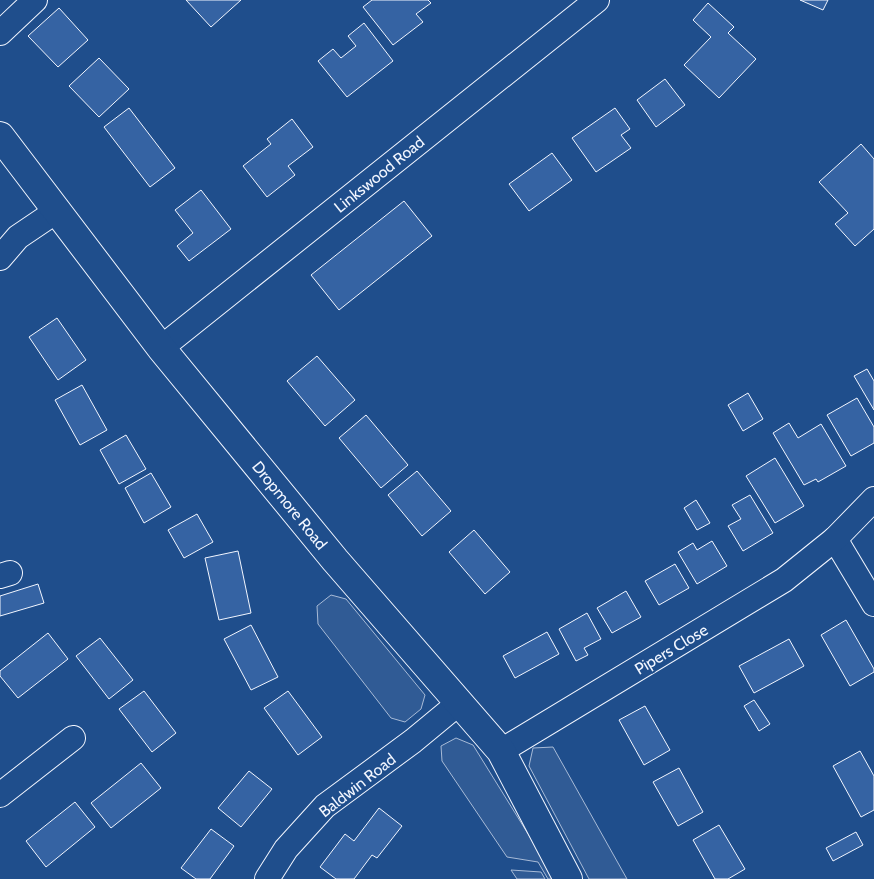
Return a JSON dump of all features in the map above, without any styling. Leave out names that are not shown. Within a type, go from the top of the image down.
[{"type":"street","points":[[0,33],[35,0]]},
{"type":"street","name":"Linkswood Road","points":[[161,348],[597,0]]},
{"type":"street","name":"Dropmore Road","points":[[0,136],[161,348],[335,560],[501,751],[568,879]]},
{"type":"street","points":[[0,258],[18,237],[58,210]]},
{"type":"street","name":"Pipers Close","points":[[501,751],[784,580],[835,539],[874,499]]},
{"type":"street","points":[[835,539],[874,604]]},
{"type":"street","name":"Baldwin Road","points":[[267,879],[286,849],[325,806],[413,742],[459,703]]},
{"type":"street","points":[[0,796],[73,738]]},
{"type":"shaded area","points":[[331,595],[346,599],[425,695],[421,709],[405,722],[391,718],[318,624],[317,606]]},
{"type":"shaded area","points":[[456,738],[473,745],[556,879],[548,879],[538,862],[507,857],[442,761],[441,746]]},
{"type":"shaded area","points":[[553,747],[627,879],[589,879],[529,766],[533,748]]},
{"type":"shaded area","points":[[511,870],[541,872],[545,879],[517,879]]},
{"type":"building","points":[[186,0],[241,0],[211,27]]},
{"type":"building","points":[[372,0],[428,0],[431,3],[416,14],[423,22],[393,45],[363,7]]},
{"type":"building","points":[[800,0],[828,0],[823,10]]},
{"type":"building","points":[[708,3],[734,27],[728,33],[756,59],[719,98],[684,65],[711,37],[693,20]]},
{"type":"building","points":[[59,8],[88,40],[58,67],[28,36]]},
{"type":"building","points":[[364,23],[393,61],[347,97],[318,61],[333,49],[341,58],[356,46],[348,36]]},
{"type":"building","points":[[99,58],[129,89],[99,117],[69,86]]},
{"type":"building","points":[[665,79],[685,105],[656,127],[637,100]]},
{"type":"building","points":[[129,108],[175,168],[150,187],[104,127]]},
{"type":"building","points":[[615,108],[630,129],[621,135],[631,148],[596,172],[572,138]]},
{"type":"building","points":[[292,119],[313,147],[288,166],[295,175],[267,197],[243,166],[271,144],[267,139]]},
{"type":"building","points":[[861,144],[874,159],[874,229],[855,246],[835,224],[848,213],[819,182]]},
{"type":"building","points":[[552,153],[572,180],[529,211],[509,184]]},
{"type":"building","points":[[201,190],[231,229],[189,261],[177,246],[193,233],[175,210]]},
{"type":"building","points":[[404,201],[432,236],[339,310],[311,275]]},
{"type":"building","points":[[57,318],[86,360],[58,380],[29,337]]},
{"type":"building","points":[[317,356],[355,400],[325,426],[287,381]]},
{"type":"building","points":[[867,369],[874,381],[874,410],[854,376]]},
{"type":"building","points":[[82,385],[107,430],[80,445],[55,400]]},
{"type":"building","points":[[748,393],[763,419],[743,431],[728,405]]},
{"type":"building","points":[[857,398],[874,427],[874,443],[851,456],[827,415]]},
{"type":"building","points":[[366,415],[408,465],[381,488],[339,438]]},
{"type":"building","points":[[789,423],[798,438],[821,424],[846,466],[818,482],[816,479],[804,485],[773,433]]},
{"type":"building","points":[[126,435],[146,469],[119,484],[100,450]]},
{"type":"building","points":[[775,458],[804,506],[775,523],[746,476]]},
{"type":"building","points":[[417,471],[451,511],[422,536],[388,495]]},
{"type":"building","points":[[151,473],[171,507],[144,523],[125,488]]},
{"type":"building","points":[[750,495],[773,533],[743,551],[728,526],[741,519],[732,505]]},
{"type":"building","points":[[696,500],[710,523],[697,530],[684,508]]},
{"type":"building","points":[[197,514],[213,542],[184,558],[168,530]]},
{"type":"building","points":[[474,530],[510,572],[485,594],[449,552]]},
{"type":"building","points":[[712,541],[727,566],[697,584],[678,552],[693,543],[697,550]]},
{"type":"building","points":[[238,551],[251,613],[219,620],[205,558]]},
{"type":"building","points":[[675,564],[689,588],[659,605],[645,581]]},
{"type":"building","points":[[38,584],[44,603],[0,616],[0,596]]},
{"type":"building","points":[[626,591],[641,617],[612,633],[597,608]]},
{"type":"building","points":[[587,613],[601,639],[584,648],[588,655],[576,661],[559,629]]},
{"type":"building","points":[[846,620],[874,669],[874,672],[850,686],[821,635]]},
{"type":"building","points":[[251,625],[278,677],[251,690],[224,639]]},
{"type":"building","points":[[547,632],[559,654],[515,678],[503,656]]},
{"type":"building","points":[[48,633],[68,659],[18,698],[0,676],[0,671]]},
{"type":"building","points":[[100,638],[133,680],[109,699],[76,656]]},
{"type":"building","points":[[789,639],[804,666],[754,693],[739,666]]},
{"type":"building","points":[[144,691],[176,733],[152,752],[119,709]]},
{"type":"building","points":[[288,691],[322,737],[298,755],[264,708]]},
{"type":"building","points":[[754,700],[770,724],[759,731],[744,706]]},
{"type":"building","points":[[645,706],[670,750],[644,765],[619,720]]},
{"type":"building","points":[[860,751],[874,776],[874,810],[861,817],[833,766]]},
{"type":"building","points":[[141,763],[161,788],[111,828],[91,803]]},
{"type":"building","points":[[679,768],[703,812],[678,826],[653,782]]},
{"type":"building","points":[[249,771],[272,789],[241,827],[218,808]]},
{"type":"building","points":[[75,802],[95,827],[46,867],[26,841]]},
{"type":"building","points":[[379,808],[402,826],[377,858],[372,855],[354,879],[336,879],[320,867],[345,834],[354,841]]},
{"type":"building","points":[[719,825],[745,869],[728,879],[715,879],[693,840]]},
{"type":"building","points":[[211,829],[234,846],[210,879],[196,879],[181,868]]},
{"type":"building","points":[[856,832],[863,845],[833,861],[826,848]]}]
